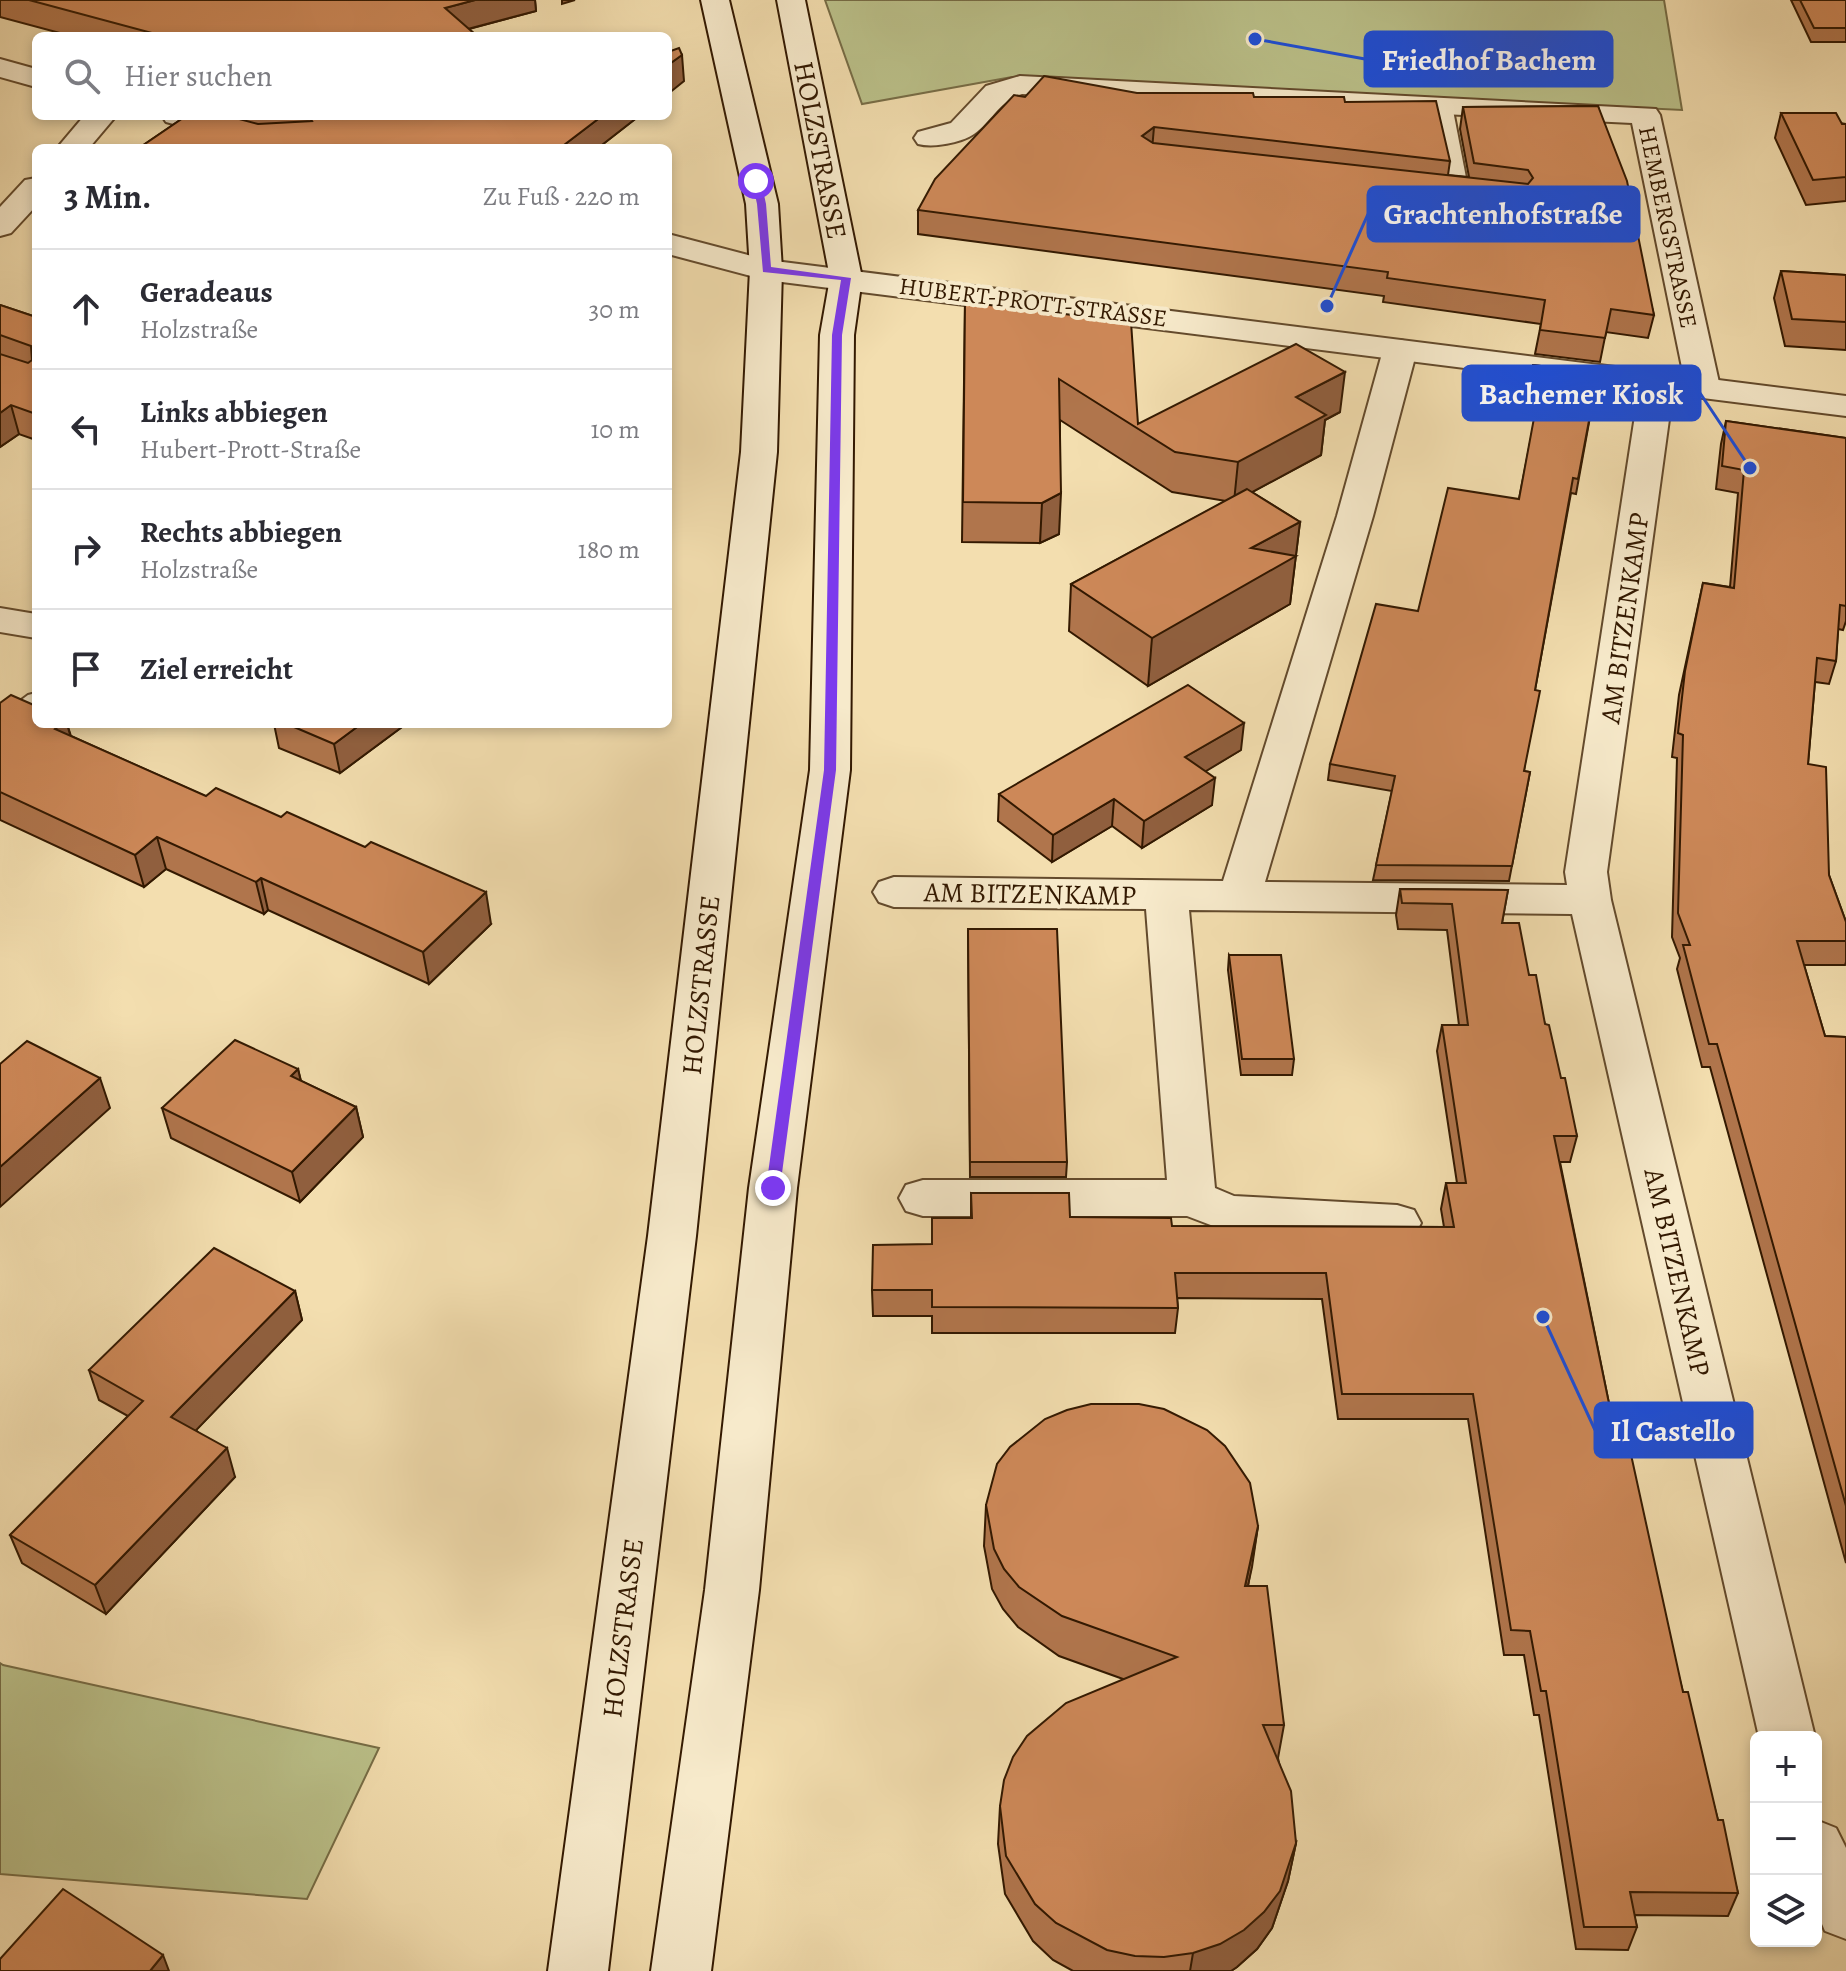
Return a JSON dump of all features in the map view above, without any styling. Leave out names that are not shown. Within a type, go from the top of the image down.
[{"type":"street","name":"HOLZSTRASSE","points":[[578,1971],[674,1220],[759,452],[766,270],[762,204],[715,0]]},
{"type":"street","name":"HOLZSTRASSE","points":[[681,1971],[732,1590],[773,1188],[830,770],[837,335],[846,278],[791,0]]},
{"type":"street","points":[[0,68],[32,77]]},
{"type":"street","name":"HEMBERGSTRASSE","points":[[929,138],[962,129],[997,92],[1020,85],[1645,115],[1703,387]]},
{"type":"street","points":[[76,144],[97,120]]},
{"type":"street","points":[[192,120],[284,144]]},
{"type":"street","points":[[0,226],[32,191]]},
{"type":"street","name":"HUBERT-PROTT-STRASSE","points":[[672,245],[766,270],[1846,406]]},
{"type":"street","points":[[1240,894],[1342,559],[1400,350]]},
{"type":"street","name":"AM BITZENKAMP","points":[[1657,383],[1586,872],[1590,900],[1786,1731]]},
{"type":"street","points":[[0,620],[32,625]]},
{"type":"street","name":"AM BITZENKAMP","points":[[894,892],[1590,900]]},
{"type":"street","name":"AM BITZENKAMP","points":[[1166,895],[1192,1198]]},
{"type":"street","points":[[923,1198],[1192,1198],[1229,1214],[1397,1223]]},
{"type":"street","points":[[1822,1860],[1846,1911]]},
{"type":"lane","points":[[1443,105],[1459,193]]},
{"type":"lane","points":[[0,728],[32,703]]},
{"type":"green space","points":[[825,0],[1664,0],[1682,110],[1012,77],[862,104]]},
{"type":"green space","points":[[0,1663],[379,1748],[307,1899],[0,1874]]},
{"type":"building","points":[[29,0],[475,0],[445,8],[472,32],[148,32]]},
{"type":"building","points":[[1800,0],[1846,0],[1846,28],[1814,28]]},
{"type":"building","points":[[679,48],[682,55],[672,62],[672,51]]},
{"type":"building","points":[[1044,76],[1137,93],[1253,93],[1254,97],[1344,97],[1345,102],[1436,101],[1450,161],[1154,127],[1142,136],[1153,143],[1528,184],[1533,178],[1528,170],[1474,163],[1463,107],[1598,106],[1627,181],[1654,315],[1611,309],[1605,338],[1540,330],[1545,300],[1387,278],[1388,272],[918,210],[935,179],[1014,95],[1025,97]]},
{"type":"building","points":[[1781,113],[1836,113],[1842,124],[1846,124],[1846,177],[1813,180]]},
{"type":"building","points":[[180,120],[243,120],[258,124],[311,120],[597,120],[565,144],[145,144]]},
{"type":"building","points":[[1781,271],[1846,275],[1846,322],[1792,319]]},
{"type":"building","points":[[965,302],[1131,322],[1138,424],[1296,344],[1345,372],[1296,397],[1326,415],[1238,462],[1175,452],[1059,379],[1061,493],[1042,503],[963,502]]},
{"type":"building","points":[[0,305],[32,316],[32,360],[31,346],[0,335]]},
{"type":"building","points":[[0,354],[28,363],[32,360],[32,413],[11,405],[0,413]]},
{"type":"building","points":[[1533,365],[1598,373],[1578,479],[1573,478],[1535,690],[1540,691],[1524,771],[1530,772],[1512,866],[1376,865],[1395,776],[1330,764],[1376,604],[1418,611],[1448,488],[1519,499],[1537,402],[1527,401]]},
{"type":"building","points":[[1726,421],[1846,438],[1846,606],[1840,605],[1836,661],[1817,658],[1808,764],[1826,767],[1829,875],[1846,922],[1846,941],[1797,941],[1825,1036],[1846,1037],[1846,1506],[1717,1044],[1709,1044],[1683,945],[1690,945],[1678,913],[1683,735],[1678,733],[1685,671],[1703,583],[1734,588],[1744,470],[1722,466]]},
{"type":"building","points":[[1247,489],[1300,522],[1251,548],[1296,556],[1152,638],[1071,584]]},
{"type":"building","points":[[1188,685],[1244,723],[1185,757],[1215,778],[1144,821],[1114,799],[1053,835],[999,794]]},
{"type":"building","points":[[11,695],[32,704],[32,728],[56,728],[206,796],[216,788],[281,817],[287,812],[365,847],[371,842],[486,892],[423,952],[261,878],[256,882],[157,837],[135,855],[0,792],[0,703]]},
{"type":"building","points":[[296,728],[356,728],[334,744]]},
{"type":"building","points":[[1400,889],[1508,890],[1502,923],[1519,923],[1529,975],[1536,975],[1545,1024],[1549,1025],[1561,1078],[1565,1078],[1577,1136],[1554,1136],[1612,1418],[1623,1418],[1683,1692],[1688,1692],[1718,1820],[1723,1820],[1738,1893],[1630,1892],[1637,1927],[1584,1927],[1546,1691],[1541,1691],[1530,1631],[1511,1630],[1473,1394],[1342,1394],[1326,1273],[1175,1273],[1178,1308],[932,1307],[932,1290],[872,1290],[873,1245],[932,1244],[932,1218],[972,1218],[971,1193],[1069,1193],[1070,1217],[1171,1218],[1172,1226],[1454,1227],[1446,1183],[1466,1183],[1442,1025],[1468,1025],[1452,904],[1402,903]]},
{"type":"building","points":[[968,929],[1057,929],[1067,1162],[970,1162]]},
{"type":"building","points":[[1229,955],[1281,955],[1294,1059],[1242,1059]]},
{"type":"building","points":[[235,1040],[298,1069],[291,1076],[356,1107],[292,1172],[162,1108]]},
{"type":"building","points":[[27,1041],[100,1078],[0,1167],[0,1064]]},
{"type":"building","points":[[214,1248],[295,1291],[171,1417],[227,1448],[95,1585],[10,1535],[143,1401],[89,1370]]},
{"type":"building","points":[[1091,1404],[1139,1404],[1164,1409],[1207,1430],[1225,1446],[1250,1483],[1258,1526],[1245,1586],[1267,1586],[1284,1725],[1263,1725],[1291,1791],[1296,1843],[1280,1891],[1264,1912],[1244,1930],[1220,1944],[1193,1953],[1164,1957],[1135,1956],[1107,1950],[1056,1923],[1035,1904],[1006,1856],[1000,1806],[1004,1780],[1013,1757],[1027,1736],[1066,1703],[1177,1657],[1062,1616],[1019,1587],[1004,1569],[994,1549],[986,1505],[997,1464],[1010,1447],[1045,1419]]},
{"type":"building","points":[[63,1889],[163,1955],[150,1971],[0,1971],[0,1959]]},
{"type":"place","name":"Friedhof Bachem","points":[[1255,39]]},
{"type":"place","name":"Grachtenhofstraße","points":[[1327,306]]},
{"type":"place","name":"Bachemer Kiosk","points":[[1750,468]]},
{"type":"place","name":"Il Castello","points":[[1543,1317]]},
{"type":"route","points":[[756,181],[762,204],[766,270],[846,278],[837,335],[830,770],[773,1188]]}]
